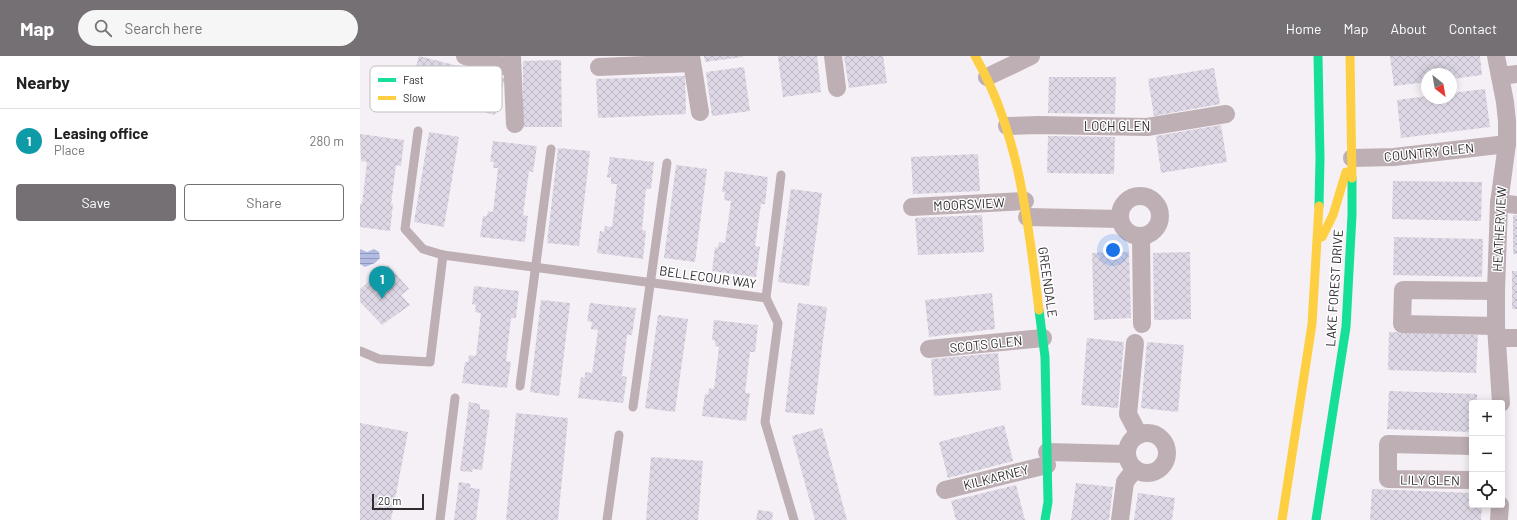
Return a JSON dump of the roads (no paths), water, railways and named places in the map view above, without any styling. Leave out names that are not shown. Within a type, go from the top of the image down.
[{"type":"main road","name":"GREENDALE","points":[[975,56],[987,77],[1007,126],[1026,209],[1043,338],[1048,502],[1046,520]]},
{"type":"main road","name":"LAKE FOREST DRIVE","points":[[1282,520],[1312,324],[1317,248],[1320,158],[1318,56]]},
{"type":"main road","name":"LAKE FOREST DRIVE","points":[[1316,520],[1346,327],[1352,215],[1347,153],[1350,56]]},
{"type":"main road","points":[[1317,248],[1333,214],[1347,153]]},
{"type":"street","points":[[465,56],[512,62],[515,124]]},
{"type":"street","points":[[833,56],[837,88]]},
{"type":"street","points":[[987,77],[1031,56]]},
{"type":"street","name":"HEATHERVIEW","points":[[1496,56],[1508,75],[1505,102],[1507,144],[1499,203],[1496,291],[1501,400]]},
{"type":"street","points":[[599,67],[645,61],[691,60],[700,112]]},
{"type":"street","name":"LOCH GLEN","points":[[1007,126],[1038,125],[1147,127],[1226,114]]},
{"type":"street","name":"COUNTRY GLEN","points":[[1347,153],[1394,157],[1507,144]]},
{"type":"street","points":[[1140,196],[1153,202],[1159,214],[1159,221],[1152,232],[1141,236],[1126,231],[1120,219],[1120,212],[1128,201],[1140,196]]},
{"type":"street","points":[[1499,203],[1517,205]]},
{"type":"street","name":"MOORSVIEW","points":[[912,207],[1026,209],[1120,219]]},
{"type":"street","points":[[1141,236],[1142,324]]},
{"type":"street","points":[[1496,291],[1402,290],[1402,324],[1497,332],[1517,338]]},
{"type":"street","name":"SCOTS GLEN","points":[[929,350],[1043,338]]},
{"type":"street","points":[[1135,343],[1128,414],[1139,434]]},
{"type":"street","points":[[1120,520],[1125,482],[1131,461],[1129,444],[1139,434],[1146,433],[1159,437],[1166,448],[1166,455],[1160,467],[1154,471],[1148,473],[1131,461]]},
{"type":"street","name":"LILY GLEN","points":[[1469,446],[1388,444],[1388,479],[1469,480]]},
{"type":"street","name":"KILKARNEY","points":[[945,490],[1047,459],[1131,461]]},
{"type":"street","points":[[1499,520],[1500,508]]},
{"type":"lane","name":"BELLECOUR WAY","points":[[418,131],[405,229],[423,249],[444,255],[766,298],[778,323],[765,422],[794,520]]},
{"type":"lane","points":[[520,386],[551,149]]},
{"type":"lane","points":[[633,407],[649,282],[667,162]]},
{"type":"lane","points":[[766,298],[781,175]]},
{"type":"lane","points":[[360,351],[379,359],[430,362],[444,255]]},
{"type":"lane","points":[[440,520],[455,398]]},
{"type":"lane","points":[[607,520],[619,435]]},
{"type":"water","points":[[360,249],[367,252],[374,249],[379,252],[380,258],[375,263],[365,267],[360,264]]},
{"type":"place","name":"Leasing office","points":[[382,299]]}]
